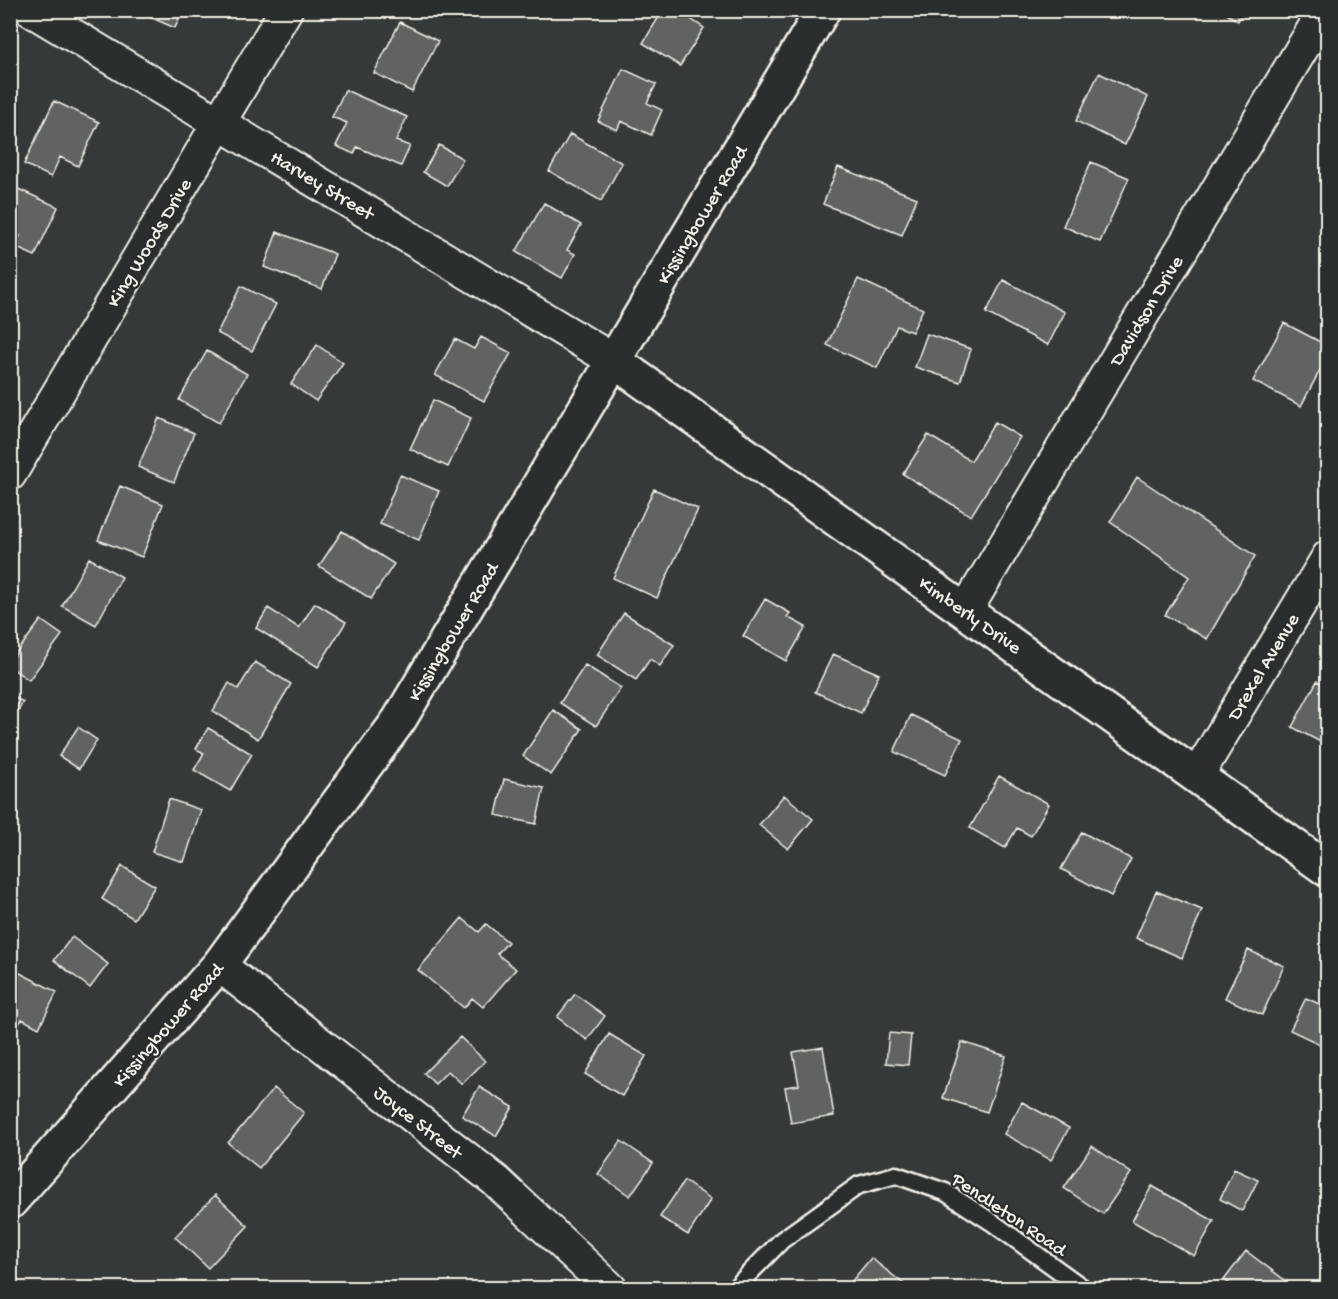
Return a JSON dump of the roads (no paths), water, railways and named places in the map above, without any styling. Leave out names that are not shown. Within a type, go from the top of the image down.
[{"type":"street","name":"Harvey Street","points":[[31,10],[613,360]]},
{"type":"street","name":"King Woods Drive","points":[[10,474],[286,10]]},
{"type":"street","name":"Kissingbower Road","points":[[10,1202],[219,965],[399,720],[824,10]]},
{"type":"street","name":"Davidson Drive","points":[[966,610],[1325,10]]},
{"type":"street","name":"Kimberly Drive","points":[[613,360],[1328,870]]},
{"type":"street","name":"Drexel Avenue","points":[[1197,776],[1328,557]]},
{"type":"street","name":"Joyce Street","points":[[219,965],[496,1181],[610,1288]]},
{"type":"lane","name":"Pendleton Road","points":[[735,1288],[782,1240],[858,1185],[896,1174],[945,1192],[993,1223],[1083,1288]]}]
